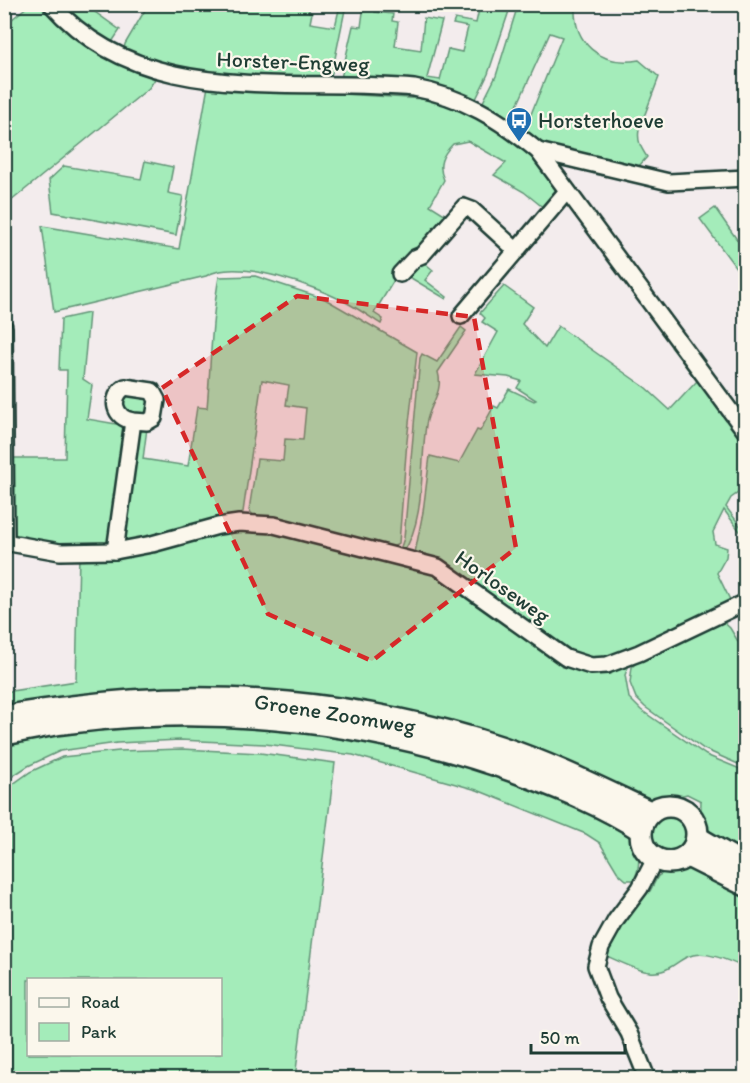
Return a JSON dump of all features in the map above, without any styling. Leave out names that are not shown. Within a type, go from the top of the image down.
[{"type":"main road","name":"Groene Zoomweg","points":[[4,717],[107,702],[162,699],[216,698],[272,701],[331,708],[416,724],[500,747],[565,773],[645,821]]},
{"type":"main road","name":"Groene Zoomweg","points":[[4,734],[71,722],[153,716],[262,717],[367,731],[480,759],[550,785],[624,819],[645,821]]},
{"type":"main road","points":[[666,805],[683,808],[695,821],[693,847],[678,861],[666,862],[655,859],[647,852],[642,842],[645,821],[666,805]]},
{"type":"main road","points":[[693,847],[746,866]]},
{"type":"main road","points":[[693,847],[746,885]]},
{"type":"street","name":"Horster-Engweg","points":[[51,4],[73,26],[101,46],[133,62],[154,69],[211,81],[393,86],[432,91],[469,104],[507,125],[538,151],[741,426]]},
{"type":"street","name":"Horster-Engweg","points":[[538,151],[669,182],[746,178]]},
{"type":"street","points":[[461,316],[567,192]]},
{"type":"street","points":[[400,274],[415,258],[422,255],[464,207],[472,210],[517,251]]},
{"type":"street","points":[[4,327],[5,542]]},
{"type":"street","points":[[115,551],[133,421]]},
{"type":"street","name":"Horloseweg","points":[[5,542],[60,552],[115,551],[145,546],[218,526],[240,523],[274,525],[438,567],[566,658],[591,666],[607,665],[639,653],[746,602]]},
{"type":"street","points":[[647,1078],[628,1033],[608,998],[596,966],[601,947],[616,920],[640,888],[655,859]]},
{"type":"highlighted area","points":[[297,296],[474,317],[516,548],[372,661],[268,614],[162,388]]},
{"type":"green space","points":[[29,5],[43,5],[153,74],[155,79],[149,88],[5,206],[5,25]]},
{"type":"green space","points":[[59,5],[85,5],[120,30],[112,42],[107,43]]},
{"type":"green space","points":[[148,5],[301,5],[309,7],[309,12],[312,13],[310,23],[335,27],[340,5],[346,5],[332,73],[328,78],[248,79],[160,66],[124,49]]},
{"type":"green space","points":[[364,5],[376,5],[375,12],[393,14],[392,21],[398,22],[395,46],[421,50],[424,18],[442,21],[427,78],[440,80],[448,49],[462,52],[468,27],[453,24],[455,19],[476,23],[480,5],[511,5],[488,74],[475,101],[341,78],[353,26],[361,27]]},
{"type":"green space","points":[[518,5],[575,5],[579,31],[584,41],[592,49],[612,60],[639,60],[659,77],[639,130],[640,144],[647,157],[639,166],[541,145],[525,129],[562,37],[550,33],[511,119],[482,104],[496,76]]},
{"type":"green space","points":[[208,86],[425,99],[456,106],[525,144],[558,191],[545,209],[524,192],[494,175],[506,163],[468,141],[453,144],[442,160],[441,170],[444,180],[430,205],[446,215],[415,254],[411,252],[374,313],[383,319],[381,324],[349,304],[318,290],[278,276],[237,270],[220,271],[54,312],[42,226],[179,249]]},
{"type":"green space","points":[[145,161],[173,167],[168,193],[183,196],[176,235],[53,212],[49,180],[64,166],[141,179]]},
{"type":"green space","points":[[715,208],[745,251],[745,280],[700,219]]},
{"type":"green space","points":[[421,260],[433,270],[425,280],[447,297],[446,299],[406,275]]},
{"type":"green space","points":[[255,276],[325,299],[417,352],[399,543],[390,549],[255,518],[249,510],[257,459],[283,461],[285,439],[303,440],[306,408],[286,405],[289,385],[262,380],[243,512],[240,517],[126,546],[122,539],[138,433],[147,428],[143,459],[188,466],[197,407],[207,408],[219,277]]},
{"type":"green space","points":[[504,286],[533,307],[522,324],[545,348],[558,326],[646,388],[670,410],[697,381],[672,348],[677,349],[745,438],[745,488],[731,498],[726,507],[745,532],[745,538],[724,510],[713,532],[715,544],[727,548],[726,557],[717,573],[732,604],[611,660],[577,660],[415,553],[430,456],[459,463],[477,430],[480,431],[494,406],[498,408],[509,389],[536,400],[517,388],[521,381],[508,377],[475,374],[498,332],[482,322],[485,318],[480,313]]},
{"type":"green space","points":[[89,313],[83,379],[92,385],[87,419],[122,425],[126,428],[110,544],[80,549],[13,538],[12,458],[65,458],[67,370],[59,370],[61,319]]},
{"type":"green space","points":[[461,327],[466,331],[438,372],[438,392],[426,425],[421,491],[415,524],[403,553],[395,551],[401,547],[404,538],[420,358],[422,354],[437,362]]},
{"type":"green space","points":[[123,394],[152,398],[148,416],[122,412]]},
{"type":"green space","points":[[271,529],[430,569],[562,660],[630,662],[625,675],[629,698],[641,710],[706,755],[745,771],[745,863],[712,839],[703,824],[701,801],[687,794],[646,802],[477,737],[5,712],[5,692],[76,681],[79,556],[219,530]]},
{"type":"green space","points":[[720,619],[730,628],[745,653],[745,767],[704,749],[645,707],[636,698],[630,683],[632,667],[644,655]]},
{"type":"green space","points":[[154,720],[367,736],[479,764],[629,828],[638,854],[637,873],[634,880],[626,880],[618,873],[600,843],[586,834],[477,790],[353,755],[265,744],[180,740],[117,743],[60,751],[28,766],[5,781],[5,740]]},
{"type":"green space","points":[[182,749],[260,753],[335,763],[295,1078],[12,1078],[9,787],[30,772],[62,757],[119,751]]},
{"type":"green space","points":[[670,813],[685,819],[691,834],[685,849],[670,855],[655,849],[649,834],[655,819]]},
{"type":"green space","points":[[690,866],[745,889],[745,968],[717,957],[701,954],[687,957],[670,968],[650,972],[602,954],[634,902],[650,891],[658,876],[666,871]]},
{"type":"place","name":"Horsterhoeve","points":[[519,143]]}]
